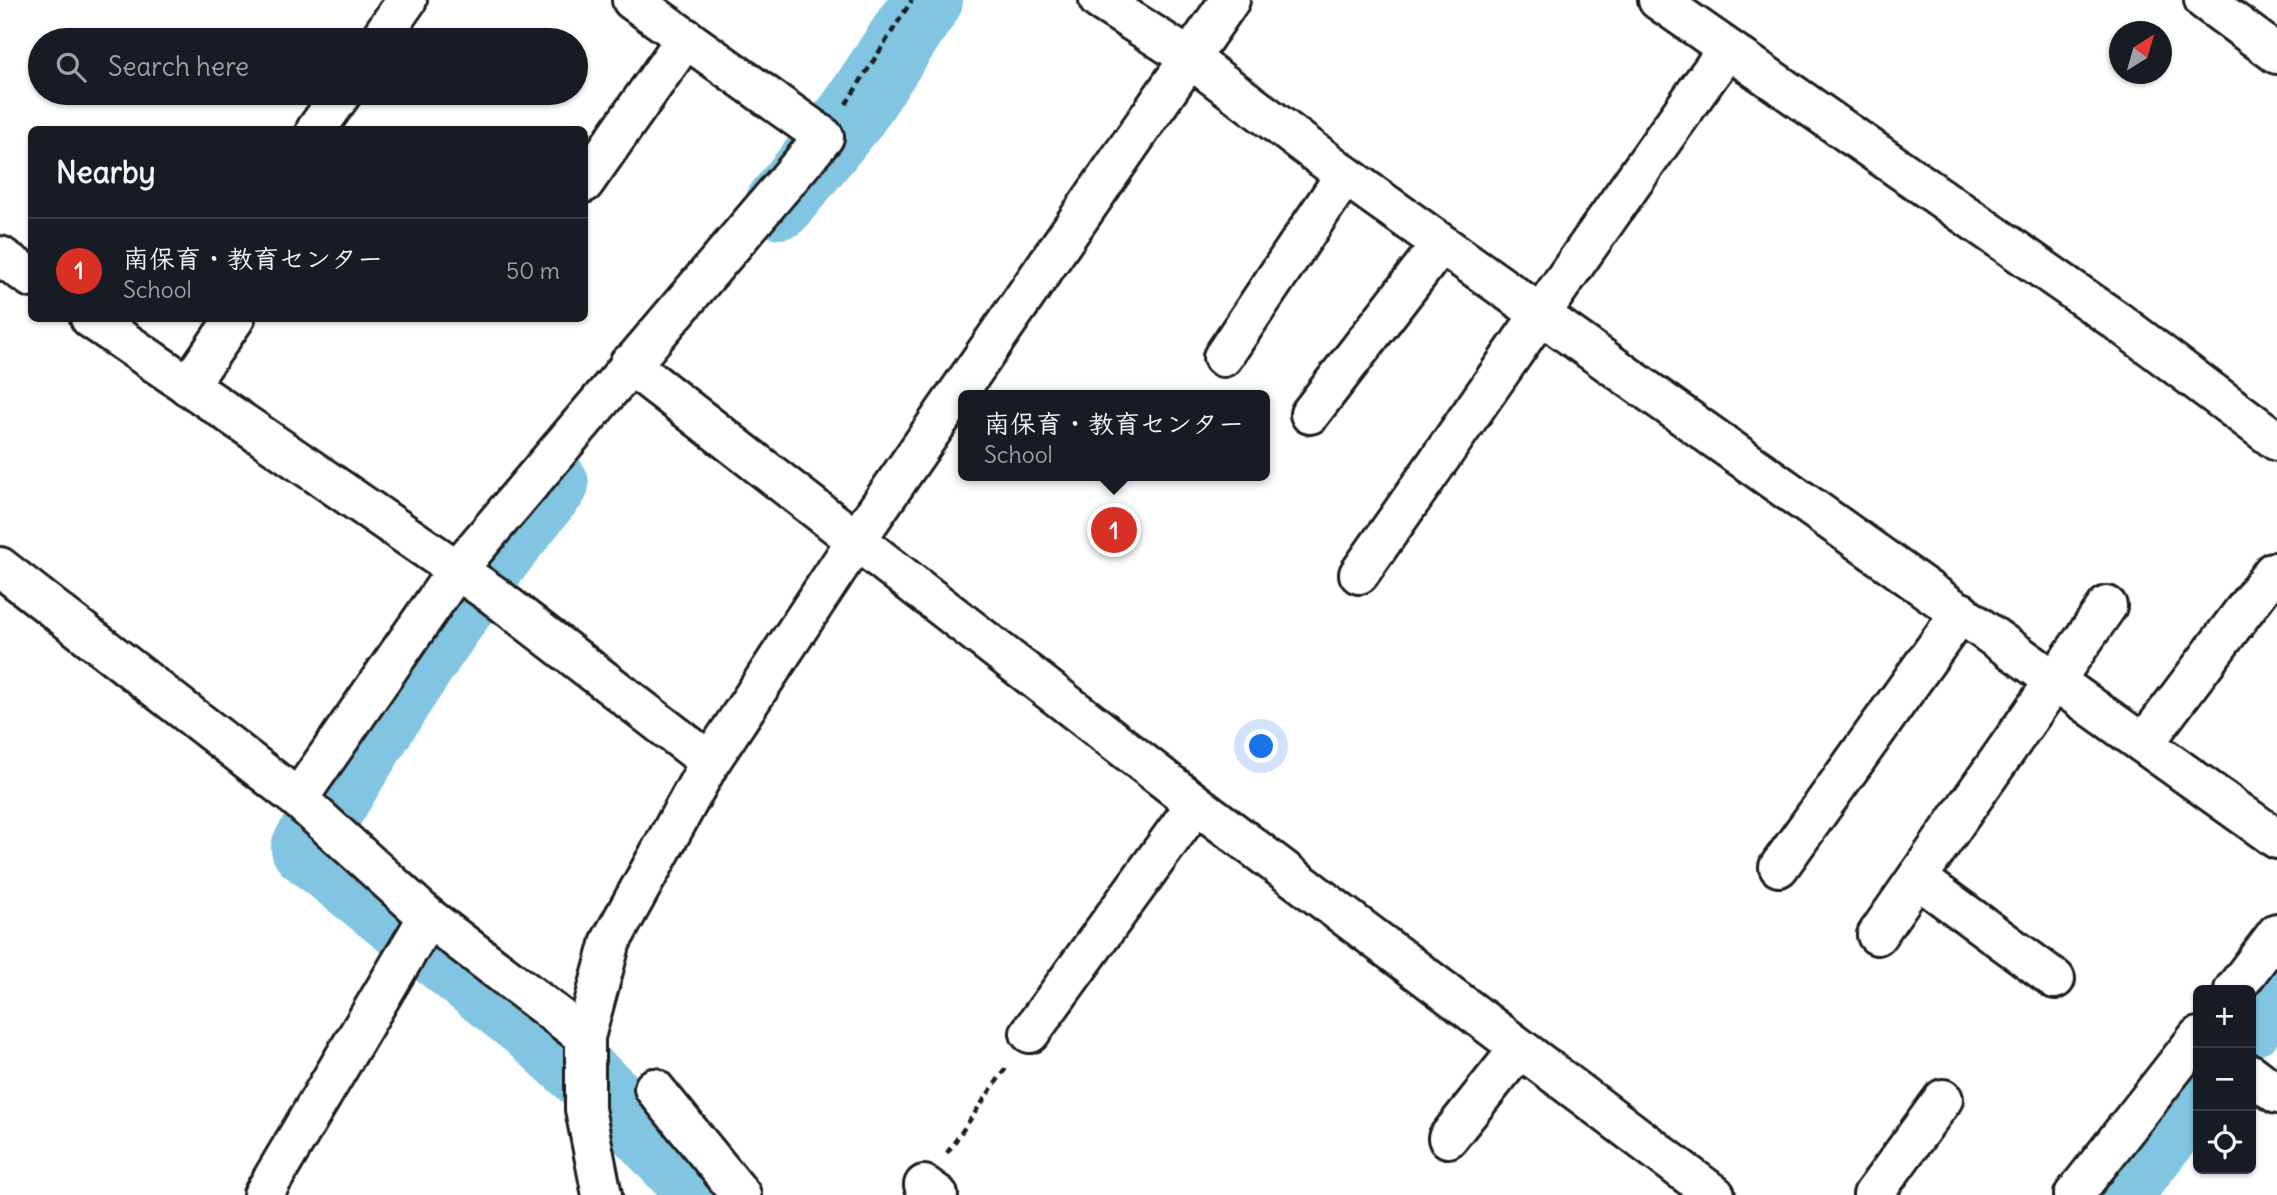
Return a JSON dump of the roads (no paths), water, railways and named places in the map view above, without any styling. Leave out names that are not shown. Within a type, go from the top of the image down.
[{"type":"street","points":[[387,28],[407,0]]},
{"type":"street","points":[[298,799],[456,571],[638,371],[824,138],[632,0]]},
{"type":"street","points":[[1099,0],[1188,57],[1441,244],[2145,742],[2277,839]]},
{"type":"street","points":[[959,390],[1230,0]]},
{"type":"street","points":[[1658,0],[1726,51],[2117,321],[2277,441]]},
{"type":"street","points":[[2204,0],[2277,54]]},
{"type":"street","points":[[588,177],[686,38]]},
{"type":"street","points":[[1359,574],[1541,315],[1574,261],[1726,51]]},
{"type":"street","points":[[319,126],[334,105]]},
{"type":"street","points":[[1223,357],[1345,175]]},
{"type":"street","points":[[1310,414],[1441,244]]},
{"type":"street","points":[[0,256],[28,275]]},
{"type":"street","points":[[102,322],[188,386],[492,594],[710,762]]},
{"type":"street","points":[[188,386],[232,322]]},
{"type":"street","points":[[638,371],[1196,804],[1715,1195]]},
{"type":"street","points":[[602,1195],[585,1109],[585,1037],[611,941],[710,762],[958,392]]},
{"type":"street","points":[[0,567],[298,799],[428,917],[585,1037]]},
{"type":"street","points":[[2145,742],[2273,572],[2277,574]]},
{"type":"street","points":[[1877,935],[2107,606]]},
{"type":"street","points":[[1779,867],[1961,612]]},
{"type":"street","points":[[1030,1033],[1196,804]]},
{"type":"street","points":[[1917,878],[2054,979]]},
{"type":"street","points":[[263,1195],[428,917]]},
{"type":"street","points":[[2238,985],[2277,933]]},
{"type":"street","points":[[2074,1195],[2193,1043]]},
{"type":"street","points":[[1448,1138],[1519,1049]]},
{"type":"street","points":[[2256,1078],[2277,1094]]},
{"type":"street","points":[[654,1088],[741,1195]]},
{"type":"street","points":[[1873,1195],[1943,1099]]},
{"type":"waterway","points":[[780,204],[852,115],[928,0]]},
{"type":"waterway","points":[[554,484],[453,615],[363,753],[306,848],[534,1029],[639,1125],[705,1195]]},
{"type":"waterway","points":[[2256,1014],[2277,987]]},
{"type":"waterway","points":[[2116,1195],[2193,1095]]},
{"type":"place","name":"南保育・教育センター","points":[[1114,530]]}]
